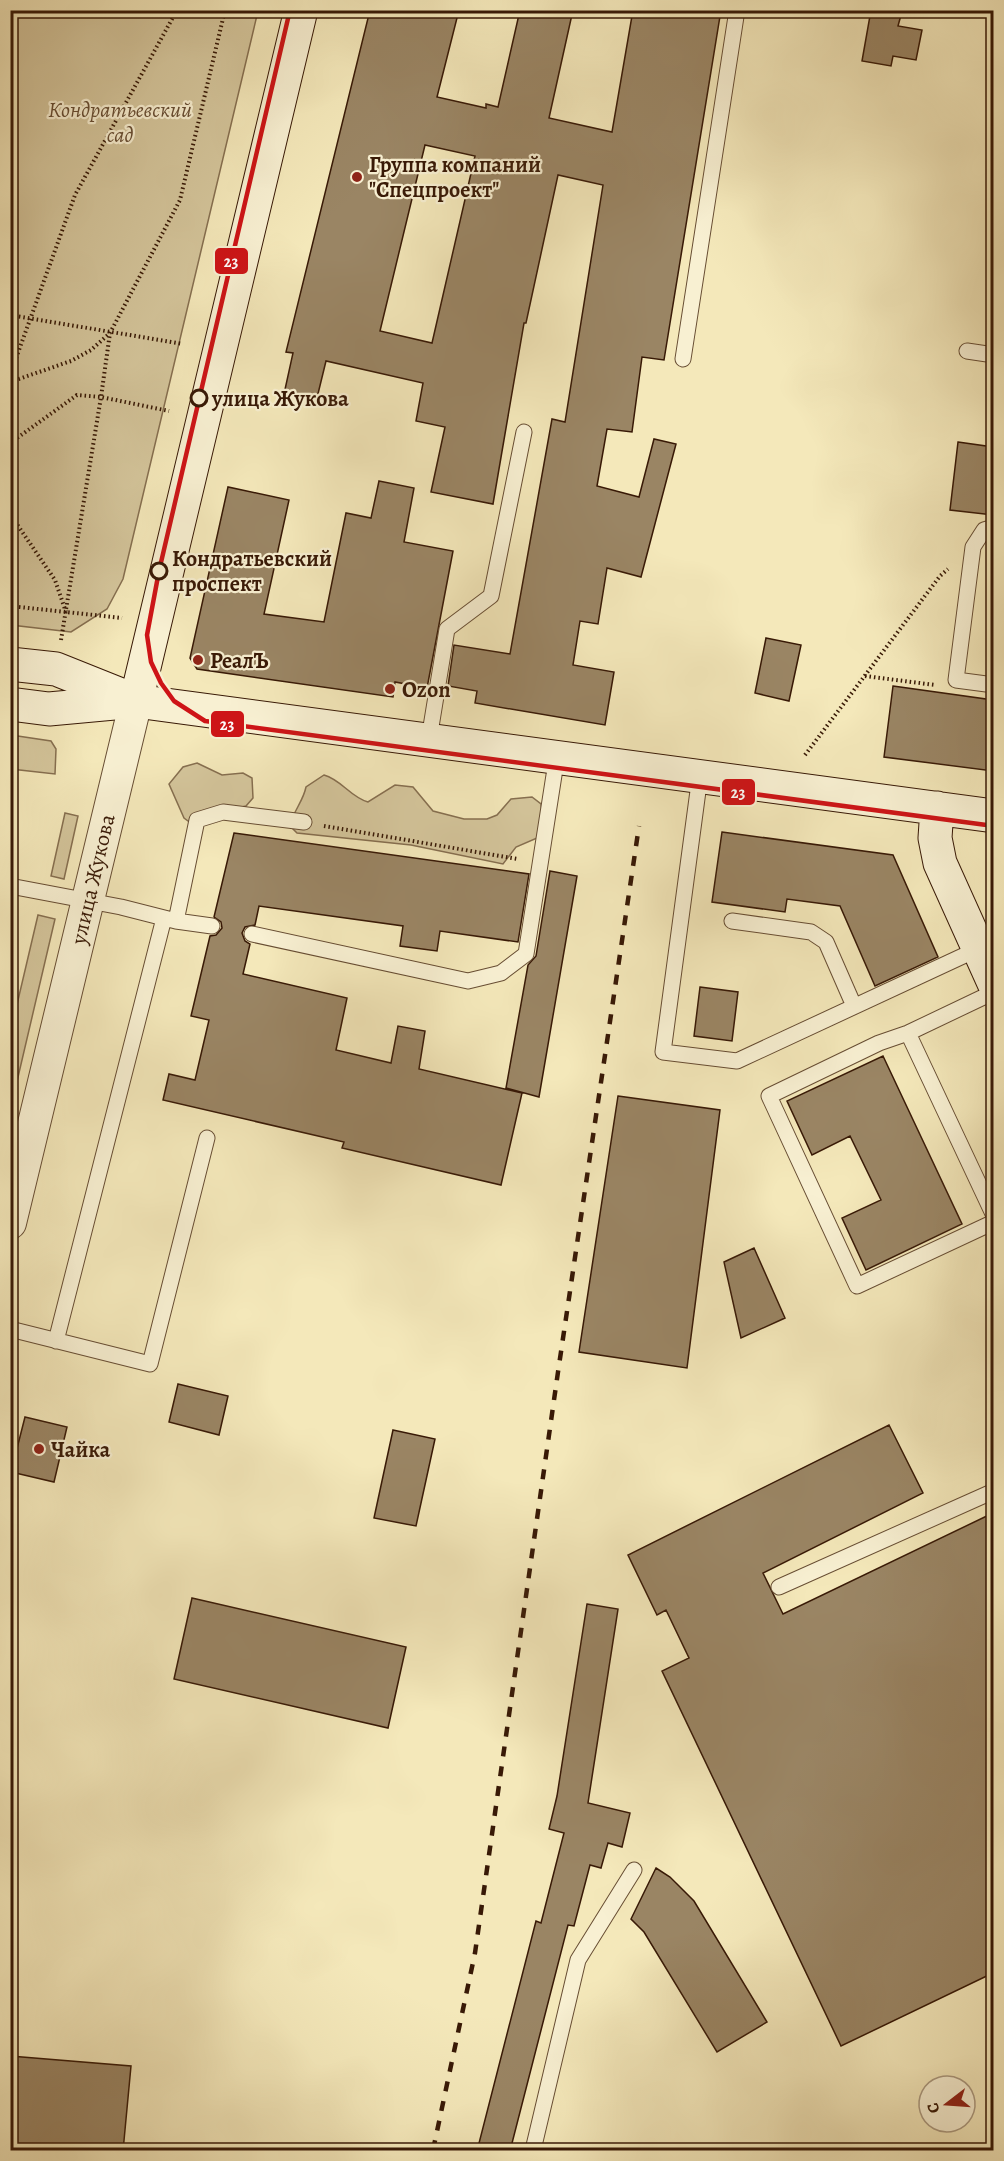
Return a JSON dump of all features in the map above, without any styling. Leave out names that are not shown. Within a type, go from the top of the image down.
[{"type":"main road","name":"улица Жукова","points":[[136,701],[301,10]]},
{"type":"main road","points":[[10,664],[56,669],[136,701]]},
{"type":"main road","points":[[10,704],[49,709],[136,701],[993,816]]},
{"type":"main road","points":[[937,808],[935,838],[940,863],[993,983]]},
{"type":"street","name":"улица Жукова","points":[[10,1223],[136,701]]},
{"type":"lane","points":[[683,359],[737,10]]},
{"type":"lane","points":[[967,351],[993,355]]},
{"type":"lane","points":[[429,739],[447,629],[491,596],[524,432]]},
{"type":"lane","points":[[993,527],[984,530],[973,547],[956,680],[993,685]]},
{"type":"lane","points":[[252,934],[468,981],[501,973],[526,954],[557,756]]},
{"type":"lane","points":[[700,776],[663,1052],[737,1061],[978,949]]},
{"type":"lane","points":[[56,1341],[196,820],[223,812],[304,822]]},
{"type":"lane","points":[[10,886],[212,926]]},
{"type":"lane","points":[[732,921],[811,932],[826,942],[854,1006]]},
{"type":"lane","points":[[993,992],[946,1016],[879,1043],[769,1096],[857,1286],[993,1222]]},
{"type":"lane","points":[[908,1033],[993,1216]]},
{"type":"lane","points":[[10,1329],[150,1364],[207,1138]]},
{"type":"lane","points":[[778,1587],[993,1491]]},
{"type":"lane","points":[[533,2151],[578,1960],[634,1870]]},
{"type":"path","points":[[10,375],[75,195],[177,10]]},
{"type":"path","points":[[60,644],[110,333],[180,200],[225,10]]},
{"type":"path","points":[[10,315],[183,344]]},
{"type":"path","points":[[10,382],[71,361],[91,350],[110,333]]},
{"type":"path","points":[[10,443],[77,395],[101,397],[169,411]]},
{"type":"path","points":[[10,514],[55,580],[66,612]]},
{"type":"path","points":[[805,755],[940,576],[973,547]]},
{"type":"path","points":[[10,606],[122,618]]},
{"type":"path","points":[[865,676],[943,686],[956,680]]},
{"type":"path","points":[[304,822],[539,863]]},
{"type":"green space","name":"Кондратьевский сад","points":[[11,10],[258,11],[123,579],[107,609],[71,632],[11,625]]},
{"type":"green space","points":[[11,735],[51,741],[56,749],[55,774],[11,769]]},
{"type":"green space","points":[[197,763],[222,775],[243,773],[252,778],[253,798],[246,806],[217,813],[192,824],[184,818],[169,784],[183,767]]},
{"type":"green space","points":[[324,775],[368,802],[395,785],[413,787],[433,811],[464,819],[487,819],[497,815],[511,799],[532,797],[541,804],[544,835],[516,847],[503,864],[411,845],[297,833],[290,826],[306,787]]},
{"type":"green space","points":[[65,813],[78,816],[64,879],[51,876]]},
{"type":"green space","points":[[38,915],[55,919],[11,1107],[11,1030]]},
{"type":"building","points":[[370,10],[459,10],[437,97],[486,108],[486,104],[498,107],[520,10],[573,10],[549,118],[612,132],[633,10],[721,10],[664,360],[642,357],[632,432],[607,429],[597,486],[639,497],[654,439],[676,444],[641,577],[607,568],[598,624],[580,621],[573,665],[614,672],[605,725],[475,703],[477,691],[448,686],[454,645],[510,654],[552,419],[565,422],[603,185],[558,175],[526,323],[524,323],[493,504],[431,492],[445,427],[416,421],[423,383],[326,361],[316,402],[284,394],[293,353],[286,352]],"holes":[[[425,145],[475,156],[432,343],[380,331]]]},
{"type":"building","points":[[871,10],[901,15],[898,26],[922,30],[916,60],[893,56],[891,66],[862,61]]},
{"type":"building","points":[[958,442],[993,447],[993,515],[950,510]]},
{"type":"building","points":[[379,481],[414,488],[404,542],[453,551],[427,688],[395,682],[393,697],[197,669],[190,658],[228,487],[289,500],[264,614],[324,622],[346,513],[371,518]]},
{"type":"building","points":[[766,638],[801,645],[789,701],[755,693]]},
{"type":"building","points":[[893,686],[993,700],[993,771],[884,757]]},
{"type":"building","points":[[722,832],[893,855],[938,957],[875,986],[840,906],[787,899],[785,912],[712,902]]},
{"type":"building","points":[[234,833],[529,874],[518,942],[440,931],[437,951],[400,946],[403,926],[259,906],[255,925],[245,927],[242,933],[245,941],[250,944],[243,974],[347,998],[336,1050],[391,1063],[398,1026],[425,1031],[419,1069],[522,1093],[501,1185],[342,1148],[344,1142],[163,1100],[169,1074],[195,1080],[209,1020],[191,1016],[210,936],[216,935],[222,928],[221,922],[214,917]]},
{"type":"building","points":[[550,871],[577,876],[539,1097],[506,1088],[528,965],[536,956]]},
{"type":"building","points":[[700,987],[738,992],[732,1041],[694,1036]]},
{"type":"building","points":[[883,1056],[962,1224],[866,1270],[842,1218],[881,1200],[850,1136],[812,1155],[787,1101]]},
{"type":"building","points":[[618,1096],[720,1110],[687,1368],[579,1352]]},
{"type":"building","points":[[754,1248],[785,1318],[741,1338],[724,1262]]},
{"type":"building","points":[[178,1384],[228,1396],[219,1435],[169,1422]]},
{"type":"building","name":"Чайка","points":[[25,1417],[67,1427],[54,1482],[11,1472]]},
{"type":"building","points":[[889,1425],[923,1493],[763,1573],[783,1614],[993,1513],[993,1973],[841,2046],[662,1671],[689,1658],[666,1610],[657,1615],[628,1555]]},
{"type":"building","points":[[393,1430],[435,1439],[416,1526],[374,1518]]},
{"type":"building","points":[[192,1598],[406,1647],[388,1728],[174,1679]]},
{"type":"building","points":[[587,1604],[618,1609],[588,1803],[630,1813],[622,1847],[608,1843],[601,1868],[590,1865],[574,1926],[568,1925],[510,2151],[477,2151],[536,1921],[541,1923],[564,1833],[549,1829],[557,1796]]},
{"type":"building","points":[[656,1868],[670,1877],[694,1901],[767,2022],[717,2052],[644,1932],[631,1919]]},
{"type":"building","points":[[10,2056],[131,2066],[123,2151],[10,2151]]},
{"type":"railway","points":[[433,2150],[475,1953],[639,826]]},
{"type":"transit line","name":"23","points":[[290,10],[159,571],[147,635],[151,662],[161,683],[174,701],[205,721],[994,826]]},
{"type":"place","name":"Группа компаний \"Спецпроект\"","points":[[357,177]]},
{"type":"place","name":"улица Жукова","points":[[199,398]]},
{"type":"place","name":"Кондратьевский проспект","points":[[159,571]]},
{"type":"place","name":"РеалЪ","points":[[198,660]]},
{"type":"place","name":"Ozon","points":[[390,689]]},
{"type":"place","name":"Чайка","points":[[39,1449]]}]
